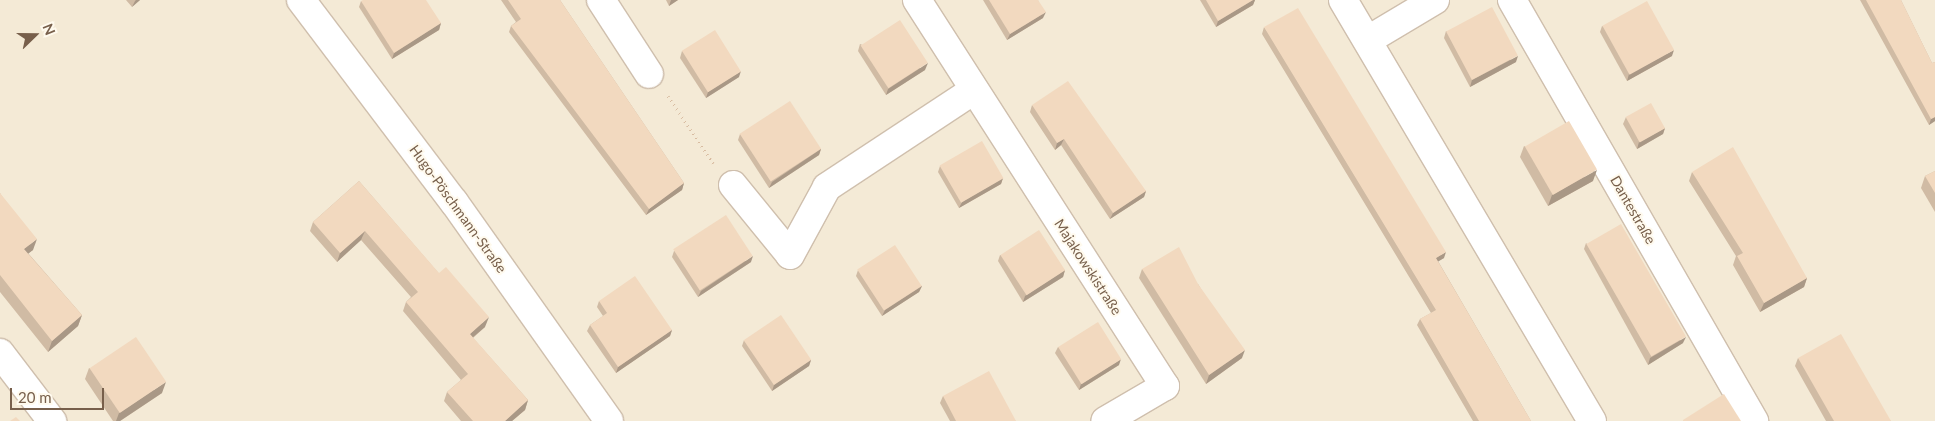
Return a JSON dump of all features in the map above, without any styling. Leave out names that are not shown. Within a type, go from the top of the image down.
[{"type":"street","name":"Hugo-Pöschmann-Straße","points":[[301,0],[454,202],[609,421]]},
{"type":"street","points":[[600,0],[649,74]]},
{"type":"street","name":"Majakowskistraße","points":[[917,0],[1165,386],[1105,421]]},
{"type":"street","points":[[1343,0],[1592,421]]},
{"type":"street","points":[[1368,40],[1435,0]]},
{"type":"street","name":"Dantestraße","points":[[1512,0],[1754,421]]},
{"type":"street","points":[[733,185],[790,255],[827,187],[974,90]]},
{"type":"street","points":[[0,353],[52,421]]},
{"type":"path","points":[[649,74],[654,74],[727,185],[733,185]]},
{"type":"shaded area","points":[[0,0],[1935,0],[1935,421],[0,421]]},
{"type":"building","points":[[426,0],[441,23],[394,53],[361,1]]},
{"type":"building","points":[[508,0],[560,0],[684,183],[649,209],[511,26],[521,19]]},
{"type":"building","points":[[989,0],[1038,0],[1046,12],[1010,34]]},
{"type":"building","points":[[1206,0],[1253,0],[1218,21]]},
{"type":"building","points":[[1866,0],[1901,0],[1932,63],[1935,62],[1935,117],[1931,119]]},
{"type":"building","points":[[1647,1],[1674,50],[1630,75],[1602,26]]},
{"type":"building","points":[[1492,7],[1518,56],[1472,80],[1446,31]]},
{"type":"building","points":[[1298,8],[1446,252],[1436,258],[1531,421],[1479,421],[1420,319],[1436,310],[1264,27]]},
{"type":"building","points":[[900,20],[928,63],[888,88],[861,46]]},
{"type":"building","points":[[715,30],[741,72],[708,92],[682,51]]},
{"type":"building","points":[[1068,81],[1146,191],[1113,213],[1064,139],[1057,143],[1032,105]]},
{"type":"building","points":[[790,101],[821,149],[771,181],[740,134]]},
{"type":"building","points":[[1651,103],[1665,128],[1640,142],[1626,117]]},
{"type":"building","points":[[1569,121],[1597,169],[1553,195],[1525,146]]},
{"type":"building","points":[[982,141],[1004,178],[961,203],[940,166]]},
{"type":"building","points":[[1733,147],[1807,278],[1764,303],[1737,256],[1743,253],[1692,172]]},
{"type":"building","points":[[1935,171],[1935,193],[1925,176]]},
{"type":"building","points":[[359,181],[439,273],[446,267],[489,317],[470,334],[528,400],[505,421],[473,421],[447,392],[468,374],[406,302],[418,292],[365,231],[340,253],[313,222]]},
{"type":"building","points":[[0,193],[37,239],[24,249],[82,315],[52,341],[0,275]]},
{"type":"building","points":[[726,215],[753,256],[700,290],[673,249]]},
{"type":"building","points":[[1621,224],[1686,337],[1651,357],[1586,244]]},
{"type":"building","points":[[1039,230],[1065,270],[1027,295],[1000,255]]},
{"type":"building","points":[[895,245],[922,286],[884,311],[857,270]]},
{"type":"building","points":[[1179,247],[1198,284],[1245,350],[1209,375],[1142,269]]},
{"type":"building","points":[[635,276],[672,330],[618,367],[590,325],[607,313],[599,301]]},
{"type":"building","points":[[781,315],[811,360],[774,385],[744,340]]},
{"type":"building","points":[[1098,322],[1121,359],[1081,384],[1058,347]]},
{"type":"building","points":[[1841,334],[1891,421],[1834,421],[1798,358]]},
{"type":"building","points":[[136,337],[166,382],[120,413],[90,368]]},
{"type":"building","points":[[989,371],[1016,421],[956,421],[943,396]]},
{"type":"building","points":[[1724,394],[1741,421],[1683,421],[1683,420]]},
{"type":"building","points":[[16,417],[20,421],[10,421]]}]
